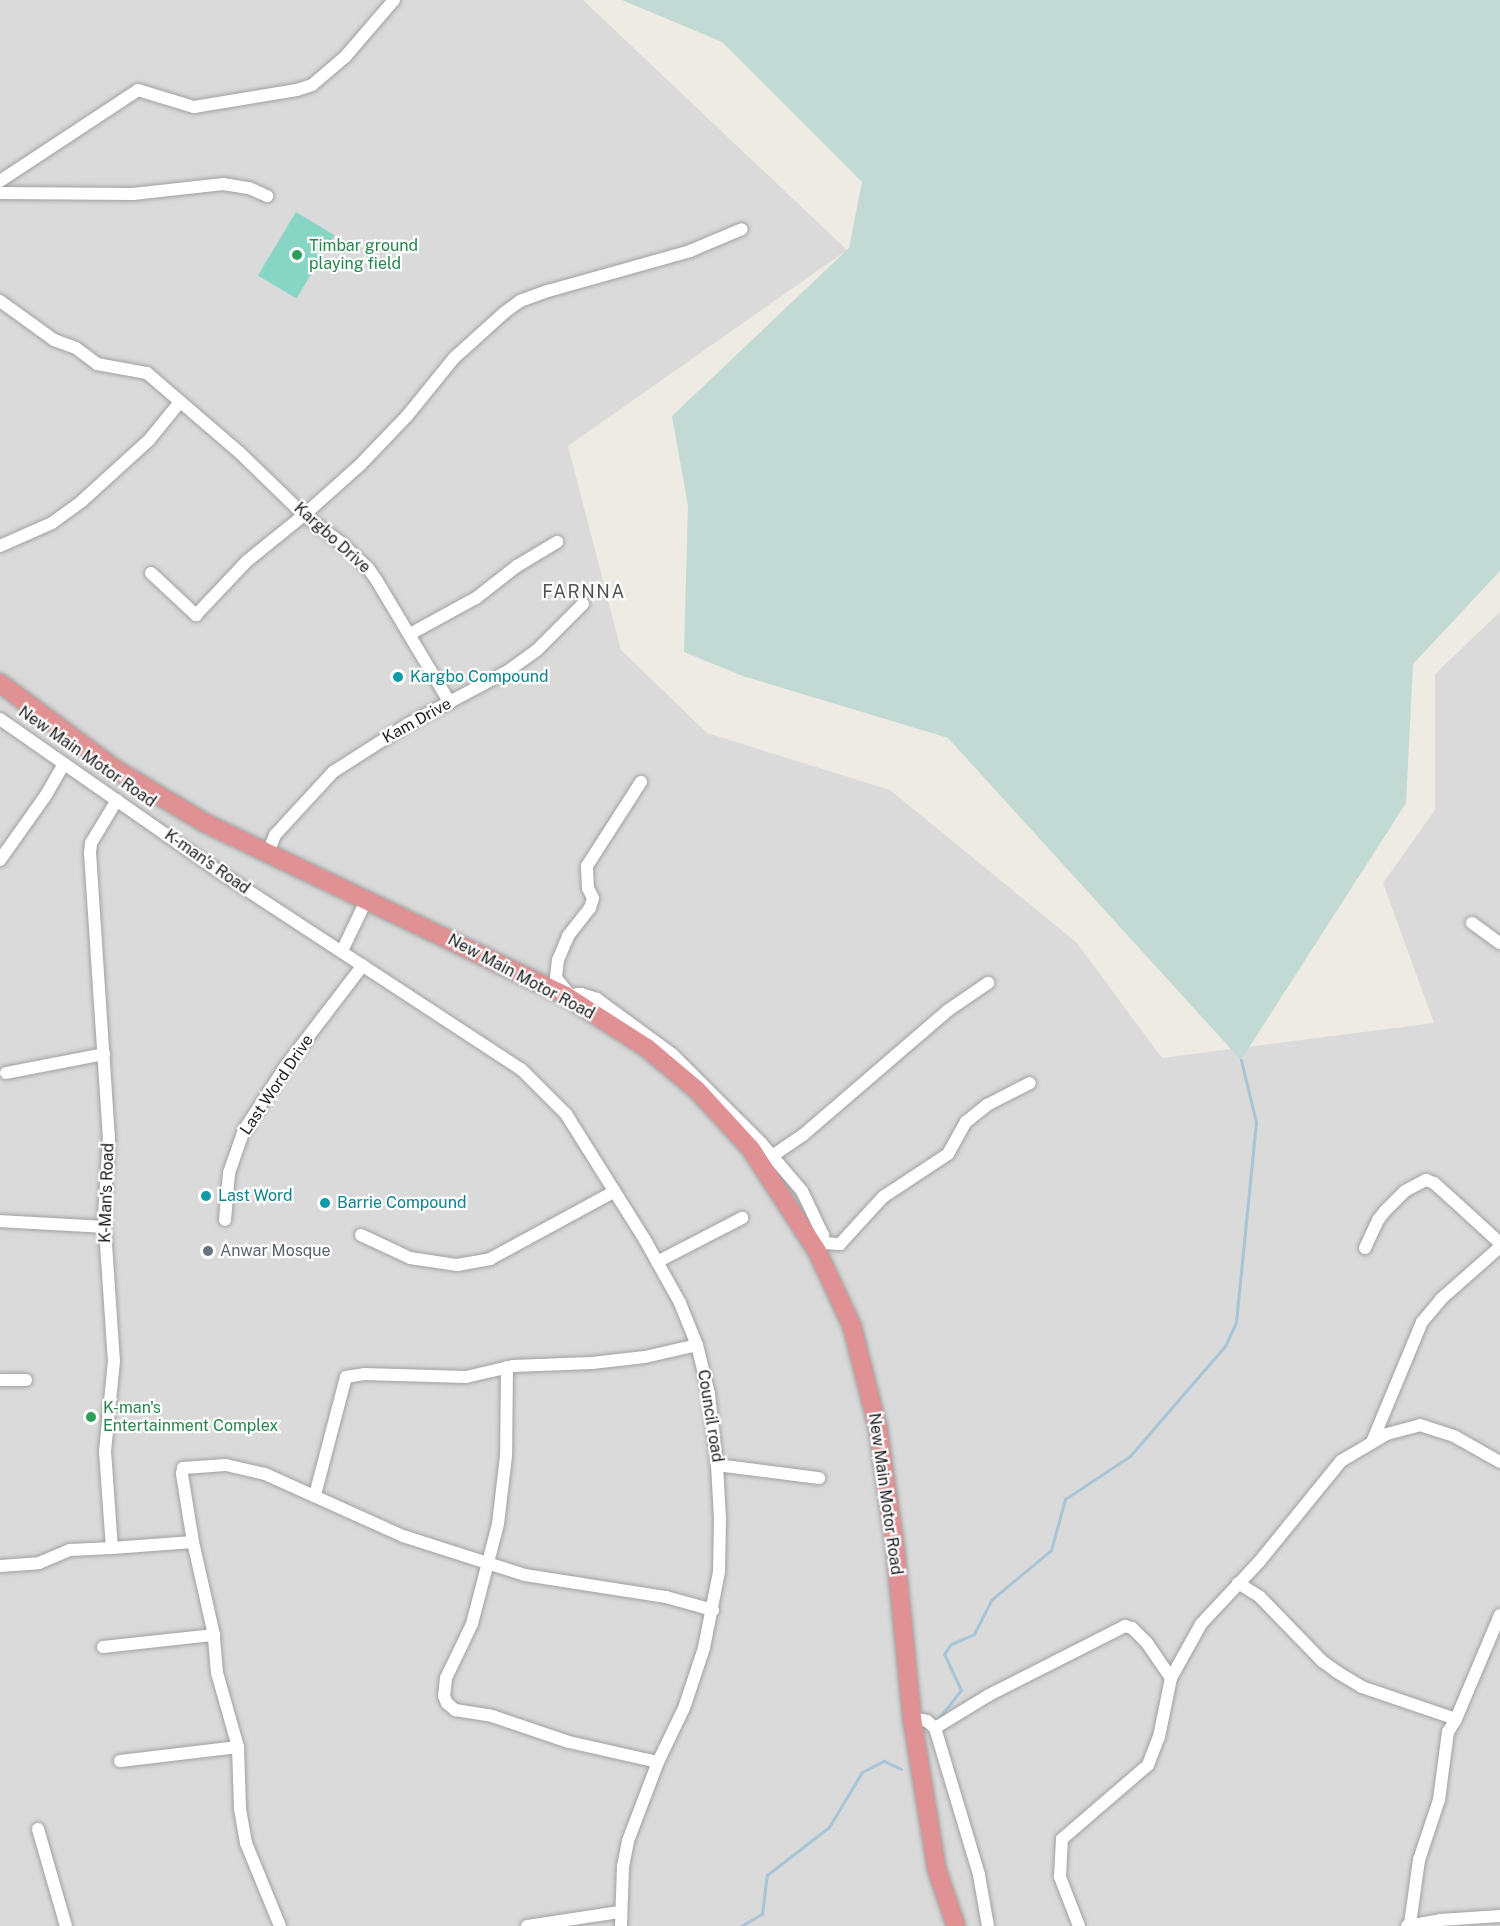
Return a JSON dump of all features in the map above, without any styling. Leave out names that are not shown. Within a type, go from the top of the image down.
[{"type":"highway","name":"New Main Motor Road","points":[[0,683],[115,769],[205,823],[267,855],[485,955],[568,996],[648,1048],[697,1090],[751,1149],[820,1247],[852,1326],[878,1429],[895,1547],[912,1718],[937,1870],[956,1926]]},
{"type":"highway","name":"New Main Motor Road","points":[[0,696],[109,776],[200,832],[482,963],[561,1003],[642,1057],[690,1098],[743,1157],[810,1258],[842,1330],[869,1435],[886,1547],[903,1718],[928,1872],[946,1926]]},
{"type":"street","points":[[0,181],[131,94],[143,91],[188,107],[297,90],[312,85],[345,57],[394,0]]},
{"type":"street","points":[[0,193],[133,194],[223,184],[249,188],[267,195]]},
{"type":"street","points":[[151,573],[196,615],[247,561],[304,515],[388,436],[459,352],[520,301],[690,250],[742,229]]},
{"type":"street","name":"Kargbo Drive","points":[[0,301],[54,340],[76,348],[97,364],[147,374],[239,452],[304,515],[324,528],[368,568],[450,703]]},
{"type":"street","points":[[0,546],[52,523],[82,501],[149,440],[180,402]]},
{"type":"street","points":[[410,634],[476,597],[517,566],[557,542]]},
{"type":"street","name":"Kam Drive","points":[[267,855],[275,835],[333,772],[408,724],[520,663],[537,650],[583,604]]},
{"type":"street","name":"K-man's Road","points":[[0,719],[218,871],[417,1000]]},
{"type":"street","points":[[0,860],[46,795],[64,764]]},
{"type":"street","points":[[641,782],[587,866],[588,888],[593,898],[586,914],[568,936],[558,960],[556,978],[568,996],[597,999],[672,1054],[772,1156],[802,1191],[823,1235],[820,1247],[840,1244],[884,1197],[948,1154],[966,1122],[987,1105],[1030,1083]]},
{"type":"street","name":"K-Man's Road","points":[[112,1548],[105,1451],[114,1361],[114,1328],[104,1227],[109,1136],[91,843],[117,800]]},
{"type":"street","points":[[342,951],[362,909]]},
{"type":"street","points":[[1472,923],[1500,943]]},
{"type":"street","name":"Last Word Drive","points":[[225,1220],[229,1173],[244,1130],[285,1067],[363,965]]},
{"type":"street","points":[[772,1156],[803,1135],[947,1011],[988,983]]},
{"type":"street","name":"Council road","points":[[417,1000],[521,1069],[567,1114],[615,1191],[680,1304],[697,1345],[709,1394],[717,1465],[719,1572],[713,1610],[684,1708],[658,1762],[628,1840],[620,1912],[621,1926]]},
{"type":"street","points":[[6,1072],[104,1054]]},
{"type":"street","points":[[1365,1248],[1385,1210],[1405,1191],[1426,1180],[1434,1183],[1454,1200],[1500,1245],[1441,1299],[1422,1322],[1372,1442]]},
{"type":"street","points":[[361,1235],[410,1258],[457,1265],[490,1259],[615,1191]]},
{"type":"street","points":[[657,1262],[742,1218]]},
{"type":"street","points":[[0,1221],[104,1227]]},
{"type":"street","points":[[315,1495],[346,1377],[364,1374],[466,1377],[507,1367],[645,1357],[697,1345]]},
{"type":"street","points":[[507,1367],[506,1456],[498,1524],[472,1624],[446,1678],[444,1696],[447,1704],[454,1710],[492,1716],[569,1742],[658,1762]]},
{"type":"street","points":[[0,1380],[26,1380]]},
{"type":"street","points":[[1079,1926],[1060,1877],[1061,1842],[1148,1765],[1159,1737],[1171,1677],[1201,1624],[1312,1499],[1341,1461],[1387,1434],[1420,1425],[1454,1436],[1500,1462]]},
{"type":"street","points":[[280,1926],[246,1843],[240,1808],[238,1747],[217,1673],[214,1635],[193,1542],[183,1468],[226,1465],[264,1474],[403,1536],[525,1575],[666,1598],[713,1610]]},
{"type":"street","points":[[717,1465],[819,1478]]},
{"type":"street","points":[[0,1566],[39,1563],[70,1550],[193,1542]]},
{"type":"street","points":[[1238,1582],[1260,1597],[1308,1647],[1337,1671],[1362,1687],[1456,1719]]},
{"type":"street","points":[[1500,1615],[1456,1719],[1448,1732],[1439,1800],[1419,1860],[1409,1925],[1500,1916]]},
{"type":"street","points":[[935,1728],[988,1695],[1125,1626],[1132,1628],[1147,1643],[1171,1677]]},
{"type":"street","points":[[103,1647],[214,1635]]},
{"type":"street","points":[[912,1718],[927,1721],[935,1728],[979,1875],[988,1926]]},
{"type":"street","points":[[120,1761],[238,1747]]},
{"type":"street","points":[[38,1829],[66,1926]]},
{"type":"street","points":[[527,1926],[620,1912]]},
{"type":"shaded area","points":[[0,0],[583,0],[847,250],[568,446],[621,650],[707,733],[890,790],[1076,942],[1162,1058],[1434,1023],[1383,883],[1435,810],[1435,674],[1500,612],[1500,1926],[0,1926]]},
{"type":"shaded area","points":[[622,0],[1500,0],[1500,571],[1413,664],[1406,803],[1241,1060],[948,738],[743,676],[684,652],[688,506],[672,416],[849,248],[862,182],[722,42]]},
{"type":"shaded area","name":"Timbar ground playing field","points":[[296,212],[335,235],[296,299],[258,275]]},
{"type":"waterway","points":[[936,1722],[961,1690],[944,1654],[951,1644],[974,1634],[991,1600],[1051,1550],[1065,1499],[1130,1456],[1225,1346],[1236,1322],[1256,1122],[1241,1060]]},
{"type":"waterway","points":[[741,1926],[762,1914],[767,1875],[829,1827],[862,1772],[884,1761],[901,1769]]},
{"type":"place","name":"Timbar ground playing field","points":[[297,255]]},
{"type":"place","name":"Kargbo Compound","points":[[398,677]]},
{"type":"place","name":"Last Word","points":[[206,1196]]},
{"type":"place","name":"Barrie Compound","points":[[325,1203]]},
{"type":"place","name":"Anwar Mosque","points":[[208,1251]]},
{"type":"place","name":"K-man's Entertainment Complex","points":[[91,1417]]},
{"type":"district","name":"FARNNA","points":[[584,592]]}]
